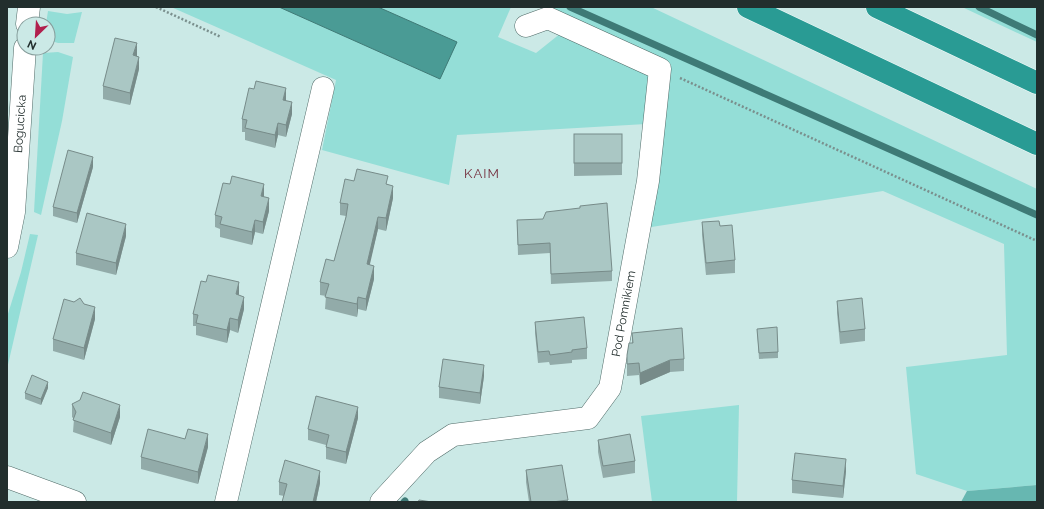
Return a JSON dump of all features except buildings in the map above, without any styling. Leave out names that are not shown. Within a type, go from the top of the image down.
[{"type":"highway","points":[[748,7],[1037,144]]},
{"type":"highway","points":[[877,7],[1037,83]]},
{"type":"street","points":[[526,26],[548,18],[660,69]]},
{"type":"street","name":"Bogucicka","points":[[7,247],[14,212],[13,120],[24,56]]},
{"type":"street","name":"Pod Pomnikiem","points":[[381,502],[427,452],[453,436],[588,418],[610,388],[648,181],[660,69]]},
{"type":"street","points":[[226,502],[322,88]]},
{"type":"street","points":[[7,477],[75,502]]},
{"type":"path","points":[[156,7],[221,37]]},
{"type":"path","points":[[660,69],[1037,241]]},
{"type":"shaded area","points":[[171,7],[279,7],[440,79],[456,42],[378,7],[511,7],[498,37],[536,53],[561,33],[655,75],[646,124],[457,135],[449,185],[322,150],[336,80]]},
{"type":"shaded area","points":[[279,7],[378,7],[457,42],[440,79]]},
{"type":"shaded area","points":[[544,7],[651,7],[1037,189],[1037,485],[967,491],[916,474],[906,367],[1007,355],[1004,244],[883,191],[645,228],[671,65]]},
{"type":"shaded area","points":[[962,7],[1037,7],[1037,42]]},
{"type":"shaded area","points":[[48,11],[67,14],[82,12],[74,43],[56,42],[56,16],[47,16]]},
{"type":"shaded area","points":[[56,52],[73,57],[62,121],[41,215],[34,212],[43,56],[56,56]]},
{"type":"shaded area","points":[[30,234],[38,235],[7,369],[7,317],[21,272]]},
{"type":"shaded area","points":[[739,405],[737,502],[652,502],[641,416]]},
{"type":"shaded area","points":[[1037,485],[1037,502],[961,502],[967,491]]},
{"type":"waterway","points":[[570,7],[1037,215]]},
{"type":"waterway","points":[[979,7],[1037,35]]},
{"type":"district","name":"KAIM","points":[[482,173]]}]
